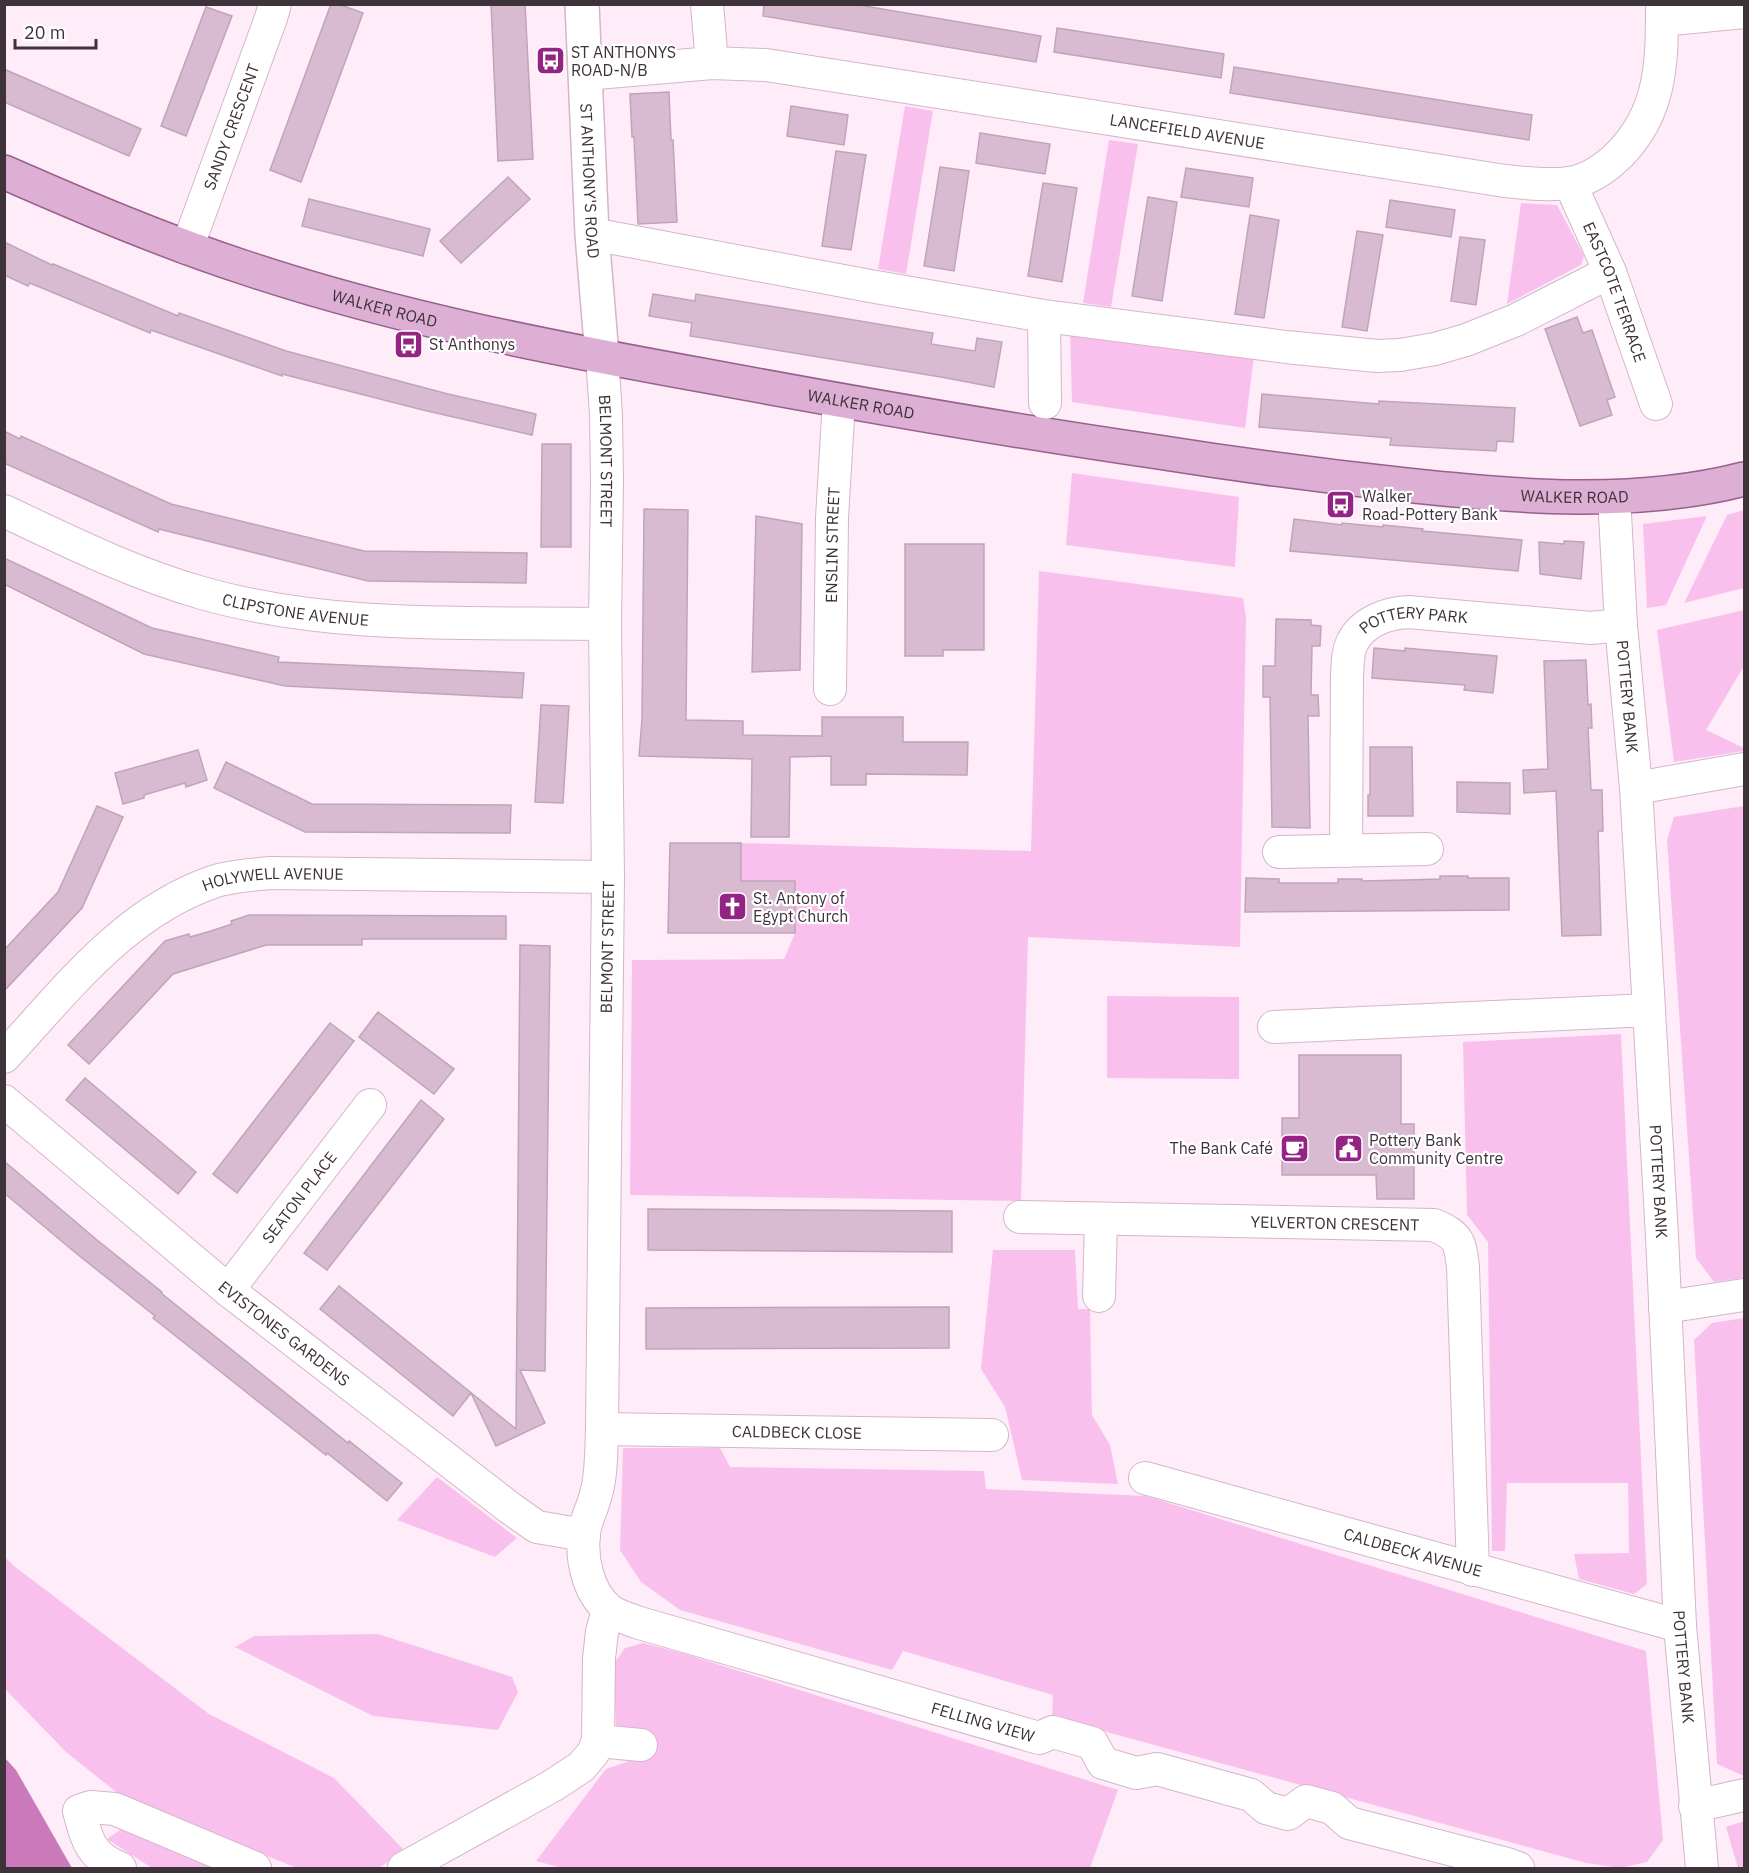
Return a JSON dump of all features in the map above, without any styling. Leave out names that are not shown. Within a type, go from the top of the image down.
[{"type":"main road","name":"WALKER ROAD","points":[[4,172],[100,214],[187,248],[302,285],[391,310],[602,356],[839,400],[1048,436],[1361,480],[1493,494],[1614,496],[1676,491],[1744,479]]},
{"type":"street","name":"SANDY CRESCENT","points":[[187,248],[275,4]]},
{"type":"street","name":"ST ANTHONY'S ROAD","points":[[582,4],[592,234],[602,356]]},
{"type":"street","points":[[707,4],[712,63]]},
{"type":"street","name":"LANCEFIELD AVENUE","points":[[585,74],[712,63],[741,63],[795,69],[1505,181],[1537,184],[1570,183],[1589,177],[1610,164],[1632,141],[1646,120],[1655,98],[1659,77],[1662,12]]},
{"type":"street","points":[[1662,12],[1744,12]]},
{"type":"street","name":"EASTCOTE TERRACE","points":[[1570,183],[1611,272],[1656,404]]},
{"type":"street","points":[[592,234],[870,286],[1044,315],[1323,352],[1377,356],[1435,349],[1466,340],[1516,320],[1611,272]]},
{"type":"street","points":[[1044,315],[1045,403]]},
{"type":"street","name":"BELMONT STREET","points":[[584,1535],[600,1476],[602,1429],[608,877],[605,624],[607,482],[602,356]]},
{"type":"street","name":"ENSLIN STREET","points":[[830,689],[832,518],[839,400]]},
{"type":"street","name":"POTTERY BANK","points":[[1614,496],[1621,625],[1636,788],[1649,1010],[1680,1626],[1702,1869]]},
{"type":"street","name":"CLIPSTONE AVENUE","points":[[4,511],[111,561],[204,593],[252,604],[315,615],[378,621],[605,624]]},
{"type":"street","name":"POTTERY PARK","points":[[1346,851],[1349,653],[1352,642],[1368,624],[1393,613],[1408,612],[1591,628],[1621,625]]},
{"type":"street","points":[[1636,788],[1744,769]]},
{"type":"street","points":[[1279,852],[1427,849]]},
{"type":"street","name":"HOLYWELL AVENUE","points":[[4,1057],[119,936],[160,906],[218,881],[270,873],[608,877]]},
{"type":"street","points":[[1274,1027],[1649,1010]]},
{"type":"street","name":"EVISTONES GARDENS","points":[[4,1101],[228,1290],[510,1508],[537,1527],[584,1535]]},
{"type":"street","name":"SEATON PLACE","points":[[228,1290],[370,1105]]},
{"type":"street","name":"YELVERTON CRESCENT","points":[[1020,1217],[1434,1224],[1446,1230],[1456,1238],[1461,1250],[1463,1267],[1473,1570]]},
{"type":"street","points":[[1100,1296],[1101,1220]]},
{"type":"street","points":[[1665,1307],[1744,1295]]},
{"type":"street","name":"CALDBECK CLOSE","points":[[602,1429],[992,1435]]},
{"type":"street","name":"CALDBECK AVENUE","points":[[1145,1478],[1680,1626]]},
{"type":"street","points":[[404,1869],[552,1786],[580,1767],[593,1754],[598,1741],[599,1658],[602,1632],[608,1610],[598,1599],[590,1583],[584,1564],[584,1535]]},
{"type":"street","name":"FELLING VIEW","points":[[608,1610],[636,1622],[1039,1738],[1053,1732],[1092,1743],[1103,1763],[1136,1773],[1157,1769],[1251,1795],[1266,1808],[1288,1814],[1306,1801],[1332,1808],[1348,1823],[1507,1864],[1518,1869]]},
{"type":"street","points":[[598,1741],[641,1745]]},
{"type":"street","points":[[1695,1806],[1744,1795]]},
{"type":"street","points":[[120,1869],[93,1851],[87,1841],[78,1811],[91,1807],[115,1809],[255,1869]]},
{"type":"shaded area","points":[[905,106],[933,111],[906,274],[878,269]]},
{"type":"shaded area","points":[[1109,140],[1138,144],[1111,307],[1083,303]]},
{"type":"shaded area","points":[[1521,203],[1557,205],[1584,256],[1581,265],[1507,304]]},
{"type":"shaded area","points":[[1070,330],[1254,356],[1245,428],[1072,402]]},
{"type":"shaded area","points":[[1072,473],[1239,497],[1235,567],[1066,545]]},
{"type":"shaded area","points":[[1744,510],[1744,588],[1684,603],[1727,515]]},
{"type":"shaded area","points":[[1707,516],[1666,605],[1647,608],[1643,524]]},
{"type":"shaded area","points":[[1039,571],[1243,598],[1246,618],[1240,947],[1028,937],[1021,1201],[630,1195],[632,960],[784,959],[795,933],[795,881],[741,881],[741,843],[1031,851]]},
{"type":"shaded area","points":[[1744,610],[1744,666],[1706,730],[1744,748],[1744,751],[1674,762],[1657,630]]},
{"type":"shaded area","points":[[1744,806],[1744,1278],[1714,1282],[1696,1258],[1667,840],[1674,817]]},
{"type":"shaded area","points":[[1107,996],[1239,997],[1239,1079],[1107,1078]]},
{"type":"shaded area","points":[[1621,1034],[1647,1584],[1634,1594],[1579,1579],[1574,1554],[1629,1553],[1628,1483],[1507,1483],[1505,1551],[1492,1551],[1488,1242],[1467,1215],[1463,1042]]},
{"type":"shaded area","points":[[993,1250],[1075,1250],[1078,1309],[1090,1309],[1092,1415],[1110,1445],[1118,1484],[1022,1480],[1005,1407],[981,1369]]},
{"type":"shaded area","points":[[1744,1318],[1744,1776],[1717,1764],[1694,1340],[1712,1323]]},
{"type":"shaded area","points":[[623,1448],[720,1448],[730,1467],[984,1471],[986,1489],[1146,1496],[1646,1651],[1663,1840],[1647,1862],[1620,1868],[1586,1863],[1052,1717],[1053,1695],[903,1651],[892,1670],[680,1610],[641,1582],[620,1550]]},
{"type":"shaded area","points":[[437,1477],[517,1538],[495,1557],[397,1520]]},
{"type":"shaded area","points":[[4,1556],[14,1566],[209,1714],[334,1778],[405,1851],[379,1868],[297,1868],[125,1799],[66,1752],[5,1689]]},
{"type":"shaded area","points":[[378,1634],[512,1677],[518,1692],[498,1730],[373,1716],[235,1647],[254,1636]]},
{"type":"shaded area","points":[[643,1643],[685,1654],[1118,1790],[1090,1868],[562,1868],[536,1861],[606,1769],[650,1754],[656,1737],[627,1733],[616,1725],[613,1665],[625,1648]]},
{"type":"shaded area","points":[[4,1757],[16,1770],[72,1868],[5,1868]]},
{"type":"shaded area","points":[[1744,1821],[1744,1868],[1738,1868],[1726,1827]]},
{"type":"shaded area","points":[[130,1823],[231,1868],[152,1868],[107,1839]]},
{"type":"building","points":[[331,4],[338,4],[363,13],[301,182],[270,170]]},
{"type":"building","points":[[491,4],[525,4],[533,159],[498,161]]},
{"type":"building","points":[[764,4],[853,4],[1041,36],[1036,62],[763,16]]},
{"type":"building","points":[[206,7],[232,16],[186,136],[161,126]]},
{"type":"building","points":[[1057,28],[1224,54],[1221,78],[1054,52]]},
{"type":"building","points":[[1234,67],[1532,115],[1529,140],[1230,93]]},
{"type":"building","points":[[4,69],[141,129],[129,156],[4,102]]},
{"type":"building","points":[[669,92],[677,222],[638,224],[630,94]]},
{"type":"building","points":[[791,106],[848,115],[844,145],[787,136]]},
{"type":"building","points":[[980,133],[1050,144],[1045,174],[976,163]]},
{"type":"building","points":[[836,151],[866,155],[851,250],[822,246]]},
{"type":"building","points":[[940,167],[969,171],[954,271],[924,266]]},
{"type":"building","points":[[1186,168],[1253,178],[1249,207],[1181,197]]},
{"type":"building","points":[[508,177],[530,199],[461,263],[440,241]]},
{"type":"building","points":[[1043,183],[1077,188],[1062,282],[1028,276]]},
{"type":"building","points":[[1148,197],[1177,202],[1162,301],[1132,296]]},
{"type":"building","points":[[309,199],[430,229],[423,256],[302,226]]},
{"type":"building","points":[[1390,200],[1455,210],[1451,237],[1386,227]]},
{"type":"building","points":[[1250,215],[1279,220],[1264,318],[1235,314]]},
{"type":"building","points":[[1357,231],[1383,235],[1367,331],[1342,327]]},
{"type":"building","points":[[1460,237],[1485,240],[1476,305],[1451,301]]},
{"type":"building","points":[[4,242],[52,265],[178,316],[179,313],[286,351],[448,394],[536,414],[532,435],[282,374],[282,376],[151,330],[150,333],[30,283],[28,286],[4,275]]},
{"type":"building","points":[[653,294],[695,301],[696,294],[933,333],[931,344],[975,351],[977,338],[1002,342],[994,387],[690,336],[692,323],[649,316]]},
{"type":"building","points":[[1577,317],[1583,333],[1592,330],[1615,397],[1607,400],[1612,415],[1580,426],[1545,329]]},
{"type":"building","points":[[1262,394],[1379,404],[1379,401],[1515,408],[1513,442],[1497,441],[1496,451],[1390,445],[1391,438],[1259,427]]},
{"type":"building","points":[[4,431],[20,439],[21,436],[171,504],[364,551],[527,553],[526,583],[368,581],[159,529],[158,532],[4,463]]},
{"type":"building","points":[[542,444],[571,444],[571,547],[541,547]]},
{"type":"building","points":[[644,509],[688,510],[686,720],[743,721],[743,735],[822,736],[822,717],[903,717],[903,742],[968,742],[967,775],[866,774],[866,785],[831,785],[831,756],[790,757],[789,837],[751,837],[752,759],[639,756],[642,719]]},
{"type":"building","points":[[756,516],[802,524],[800,670],[752,672]]},
{"type":"building","points":[[1294,519],[1342,525],[1342,523],[1383,527],[1383,525],[1522,540],[1518,571],[1290,551]]},
{"type":"building","points":[[1564,541],[1584,542],[1581,579],[1540,574],[1539,542],[1564,544]]},
{"type":"building","points":[[905,544],[984,544],[984,650],[943,650],[943,656],[905,656]]},
{"type":"building","points":[[4,558],[152,628],[279,657],[278,662],[524,673],[522,698],[285,686],[144,654],[4,584]]},
{"type":"building","points":[[1276,619],[1311,620],[1311,625],[1321,626],[1320,646],[1312,646],[1311,695],[1318,695],[1319,716],[1308,716],[1310,828],[1272,827],[1270,697],[1263,697],[1263,666],[1275,666]]},
{"type":"building","points":[[1374,648],[1405,651],[1405,648],[1497,656],[1493,693],[1464,690],[1465,685],[1372,678]]},
{"type":"building","points":[[1586,660],[1588,705],[1591,704],[1592,728],[1588,728],[1591,790],[1602,790],[1603,831],[1598,831],[1601,935],[1562,936],[1556,791],[1524,793],[1523,770],[1548,769],[1544,661]]},
{"type":"building","points":[[541,705],[569,706],[563,803],[535,802]]},
{"type":"building","points":[[1370,747],[1412,747],[1413,816],[1368,816]]},
{"type":"building","points":[[198,750],[207,780],[186,787],[185,783],[123,804],[115,773]]},
{"type":"building","points":[[226,762],[312,804],[511,805],[510,833],[305,832],[214,788]]},
{"type":"building","points":[[1457,782],[1510,783],[1510,814],[1457,812]]},
{"type":"building","points":[[97,806],[123,817],[82,908],[4,991],[4,950],[58,892]]},
{"type":"building","name":"St. Antony of Egypt Church","points":[[670,843],[741,843],[741,881],[795,881],[795,933],[668,933]]},
{"type":"building","points":[[1440,876],[1509,878],[1509,910],[1245,912],[1246,878],[1279,879],[1279,883],[1338,883],[1338,879],[1362,879],[1362,881],[1440,879]]},
{"type":"building","points":[[249,915],[506,916],[506,939],[362,939],[362,945],[266,945],[173,974],[89,1064],[68,1045],[165,941],[211,931]]},
{"type":"building","points":[[520,945],[550,946],[545,1371],[520,1370],[545,1423],[496,1446],[471,1393],[453,1416],[320,1309],[339,1286],[516,1429]]},
{"type":"building","points":[[378,1012],[454,1069],[434,1094],[359,1037]]},
{"type":"building","points":[[330,1023],[354,1041],[237,1193],[213,1174]]},
{"type":"building","name":"Pottery Bank Community Centre","points":[[1299,1055],[1401,1055],[1401,1124],[1414,1124],[1414,1199],[1377,1199],[1376,1175],[1282,1175],[1282,1118],[1299,1118]]},
{"type":"building","points":[[85,1078],[196,1172],[178,1194],[66,1100]]},
{"type":"building","points":[[421,1100],[444,1119],[327,1270],[304,1253]]},
{"type":"building","points":[[4,1161],[161,1293],[348,1443],[349,1441],[402,1483],[387,1501],[153,1318],[155,1316],[4,1193]]},
{"type":"building","points":[[648,1209],[952,1211],[952,1252],[648,1250]]},
{"type":"building","points":[[949,1307],[949,1348],[646,1349],[646,1308]]},
{"type":"place","name":"ST ANTHONYS ROAD-N/B","points":[[550,61]]},
{"type":"place","name":"St Anthonys","points":[[408,344]]},
{"type":"place","name":"Walker Road-Pottery Bank","points":[[1341,505]]},
{"type":"place","name":"St. Antony of Egypt Church","points":[[732,907]]},
{"type":"place","name":"The Bank Café","points":[[1294,1148]]},
{"type":"place","name":"Pottery Bank Community Centre","points":[[1348,1149]]}]
